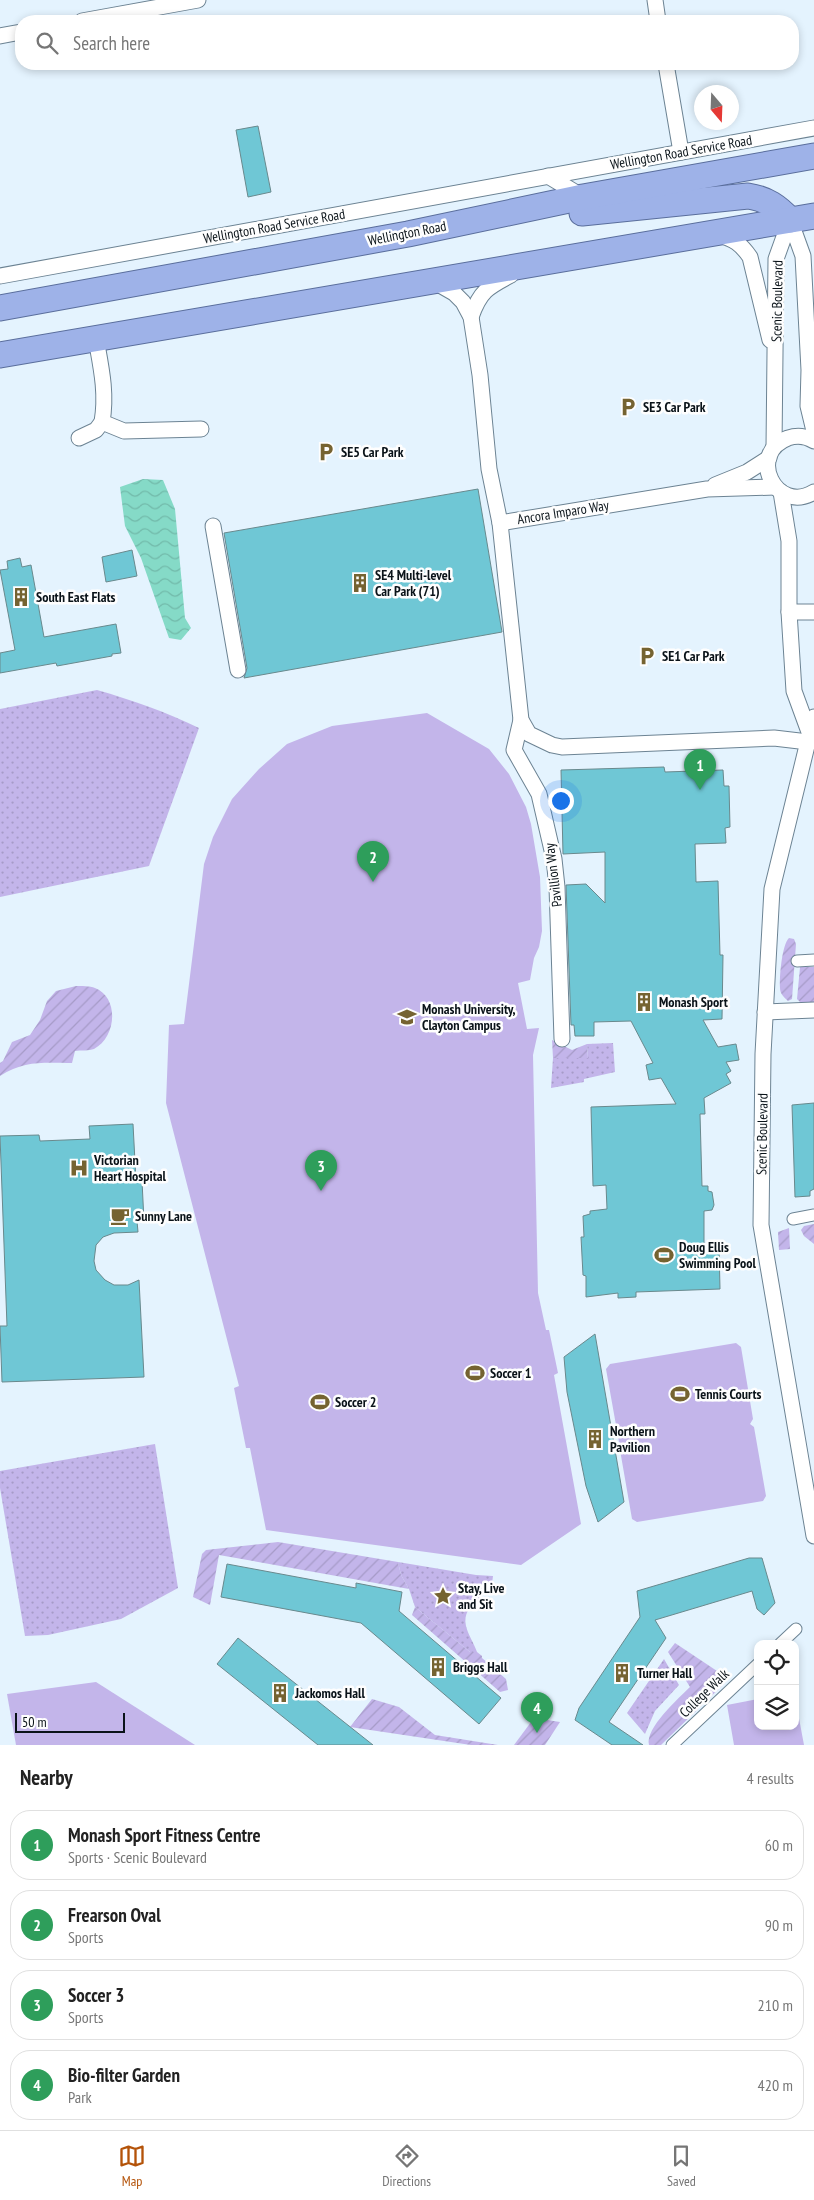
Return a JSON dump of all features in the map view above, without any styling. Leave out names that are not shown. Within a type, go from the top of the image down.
[{"type":"highway","name":"Wellington Road","points":[[0,308],[408,234],[584,197],[814,156]]},
{"type":"highway","points":[[408,234],[732,196],[748,196],[768,201],[780,209],[802,218]]},
{"type":"highway","points":[[802,218],[814,196]]},
{"type":"highway","points":[[0,355],[802,218]]},
{"type":"street","points":[[115,15],[198,0]]},
{"type":"street","points":[[655,0],[657,15]]},
{"type":"street","points":[[0,36],[15,33]]},
{"type":"street","points":[[667,70],[681,152]]},
{"type":"street","name":"Wellington Road Service Road","points":[[0,276],[814,128]]},
{"type":"street","points":[[548,176],[584,197]]},
{"type":"street","name":"Scenic Boulevard","points":[[802,218],[809,370],[808,406],[814,431]]},
{"type":"street","name":"Scenic Boulevard","points":[[778,490],[767,472],[771,452],[776,366],[776,259],[802,218]]},
{"type":"street","points":[[713,233],[734,239],[750,257],[776,366]]},
{"type":"street","points":[[471,316],[477,300],[485,289],[531,265]]},
{"type":"street","points":[[804,290],[814,274]]},
{"type":"street","points":[[432,281],[454,293],[463,302],[471,316],[480,375],[489,469],[500,522]]},
{"type":"street","points":[[79,438],[96,430],[102,422],[105,401],[104,386],[96,338]]},
{"type":"street","points":[[809,370],[814,387]]},
{"type":"street","points":[[102,422],[124,431],[201,429]]},
{"type":"street","name":"Ancora Imparo Way","points":[[707,489],[748,472],[782,441],[800,436],[814,441]]},
{"type":"street","name":"Ancora Imparo Way","points":[[521,720],[500,522],[707,489],[778,490],[790,496],[800,497],[814,492]]},
{"type":"street","points":[[521,720],[529,734],[552,746],[562,747],[808,737],[794,691],[789,612],[788,541],[778,490]]},
{"type":"street","points":[[213,526],[238,670]]},
{"type":"street","points":[[789,612],[814,612]]},
{"type":"street","name":"Scenic Boulevard","points":[[814,716],[772,889],[765,1012],[761,1225],[814,1532]]},
{"type":"street","name":"Pavillion Way","points":[[521,720],[514,750],[539,794],[554,859],[557,887],[562,1039]]},
{"type":"street","points":[[797,961],[814,960]]},
{"type":"street","points":[[765,1012],[814,1010]]},
{"type":"street","points":[[793,1219],[814,1216]]},
{"type":"street","points":[[784,1640],[796,1629]]},
{"type":"street","name":"College Walk","points":[[672,1745],[754,1668]]},
{"type":"shaded area","points":[[97,690],[149,707],[199,728],[149,866],[0,897],[0,709]]},
{"type":"shaded area","points":[[427,713],[489,749],[509,774],[526,807],[531,824],[540,877],[542,931],[539,947],[534,958],[530,980],[518,983],[527,1029],[539,1028],[533,1055],[538,1293],[546,1330],[549,1330],[558,1373],[554,1375],[581,1524],[521,1565],[266,1530],[250,1448],[246,1448],[234,1388],[239,1386],[166,1103],[169,1025],[184,1024],[204,864],[213,837],[232,799],[259,769],[287,744],[332,726]]},
{"type":"shaded area","points":[[789,938],[794,939],[796,944],[792,999],[788,1001],[782,995],[780,983],[784,947]]},
{"type":"shaded area","points":[[800,967],[814,967],[814,1003],[801,1003],[797,999]]},
{"type":"shaded area","points":[[76,986],[95,988],[103,993],[108,1000],[112,1018],[111,1028],[101,1044],[92,1050],[75,1051],[72,1063],[26,1065],[0,1076],[0,1063],[3,1061],[12,1042],[30,1035],[40,1020],[47,1001],[56,991]]},
{"type":"shaded area","points":[[552,1040],[572,1050],[587,1044],[588,1058],[553,1058]]},
{"type":"shaded area","points":[[613,1043],[615,1072],[584,1079],[584,1082],[551,1088],[553,1058],[588,1058],[587,1044]]},
{"type":"shaded area","points":[[814,1224],[814,1244],[804,1236],[801,1230],[804,1226]]},
{"type":"shaded area","points":[[789,1228],[790,1249],[779,1250],[778,1232]]},
{"type":"shaded area","points":[[736,1343],[741,1347],[753,1419],[750,1424],[754,1427],[766,1496],[763,1501],[637,1522],[632,1519],[620,1450],[623,1446],[619,1442],[606,1369],[610,1364]]},
{"type":"shaded area","points":[[155,1444],[178,1588],[121,1619],[48,1635],[25,1636],[0,1488],[0,1471]]},
{"type":"shaded area","points":[[278,1542],[398,1562],[401,1575],[409,1589],[219,1555],[210,1605],[193,1597],[202,1554],[206,1550]]},
{"type":"shaded area","points":[[398,1562],[493,1576],[488,1590],[472,1605],[466,1618],[466,1626],[477,1652],[470,1652],[415,1607],[409,1589],[401,1575]]},
{"type":"shaded area","points":[[415,1607],[470,1652],[477,1652],[482,1656],[506,1679],[508,1690],[500,1692],[412,1615]]},
{"type":"shaded area","points":[[675,1643],[729,1679],[661,1745],[649,1745],[649,1738],[657,1722],[690,1687],[668,1652]]},
{"type":"shaded area","points":[[664,1659],[679,1685],[655,1711],[645,1734],[627,1713]]},
{"type":"shaded area","points":[[96,1682],[195,1745],[16,1745],[7,1694]]},
{"type":"shaded area","points":[[372,1699],[399,1707],[435,1735],[498,1745],[471,1745],[350,1727]]},
{"type":"shaded area","points":[[754,1700],[754,1730],[799,1730],[799,1718],[804,1745],[734,1745],[727,1705]]},
{"type":"shaded area","points":[[534,1718],[560,1722],[545,1745],[514,1745]]},
{"type":"water","points":[[143,479],[163,480],[175,509],[185,618],[191,628],[181,640],[169,638],[141,558],[125,526],[120,487]]},
{"type":"building","points":[[258,126],[271,192],[248,197],[236,130]]},
{"type":"building","name":"SE4 Multi-level Car Park (71)","points":[[478,489],[502,632],[244,678],[247,668],[224,533]]},
{"type":"building","name":"South East Flats","points":[[132,550],[137,576],[106,582],[102,557]]},
{"type":"building","name":"South East Flats","points":[[20,558],[22,567],[31,565],[44,637],[116,624],[121,653],[57,666],[56,663],[0,673],[0,653],[15,650],[0,570],[8,569],[7,561]]},
{"type":"building","name":"Monash Sport","points":[[664,767],[665,772],[723,770],[724,786],[729,786],[730,827],[725,828],[726,843],[695,844],[696,882],[718,881],[720,955],[723,955],[722,1019],[703,1020],[718,1047],[736,1044],[739,1060],[726,1062],[731,1071],[726,1074],[731,1083],[704,1098],[705,1114],[700,1114],[702,1186],[708,1186],[708,1191],[712,1192],[714,1205],[712,1210],[704,1211],[704,1246],[719,1246],[720,1289],[636,1292],[636,1297],[618,1298],[618,1293],[586,1297],[586,1276],[583,1275],[581,1237],[584,1237],[583,1216],[590,1214],[590,1211],[607,1209],[606,1185],[593,1186],[591,1107],[676,1104],[661,1078],[649,1080],[646,1065],[653,1063],[631,1021],[594,1022],[594,1036],[575,1036],[574,1025],[571,1025],[566,885],[586,884],[605,903],[605,852],[563,854],[561,770]]},
{"type":"building","points":[[814,1103],[814,1189],[810,1191],[810,1196],[795,1197],[792,1105]]},
{"type":"building","name":"Victorian Heart Hospital","points":[[133,1124],[136,1181],[142,1181],[144,1221],[137,1221],[138,1232],[114,1233],[103,1237],[96,1245],[94,1261],[96,1270],[105,1280],[114,1285],[128,1285],[139,1280],[144,1377],[2,1382],[0,1326],[7,1326],[0,1136],[39,1135],[40,1141],[90,1139],[89,1126]]},
{"type":"building","name":"Northern Pavilion","points":[[595,1334],[624,1502],[598,1522],[586,1486],[567,1392],[564,1357]]},
{"type":"building","name":"Turner Hall","points":[[749,1558],[762,1558],[775,1603],[764,1615],[757,1609],[752,1591],[655,1620],[666,1638],[609,1722],[643,1745],[612,1745],[575,1720],[579,1708],[640,1617],[637,1591]]},
{"type":"building","name":"Briggs Hall","points":[[227,1564],[356,1588],[356,1583],[402,1592],[399,1611],[501,1698],[479,1724],[361,1623],[221,1597]]},
{"type":"building","name":"Jackomos Hall","points":[[238,1638],[373,1745],[318,1745],[217,1664]]},
{"type":"place","name":"SE3 Car Park","points":[[628,407]]},
{"type":"place","name":"SE5 Car Park","points":[[326,452]]},
{"type":"place","name":"SE4 Multi-level Car Park (71)","points":[[360,583]]},
{"type":"place","name":"South East Flats","points":[[21,597]]},
{"type":"place","name":"SE1 Car Park","points":[[647,656]]},
{"type":"place","name":"Monash Sport Fitness Centre","points":[[700,790]]},
{"type":"place","name":"Frearson Oval","points":[[373,882]]},
{"type":"place","name":"Monash Sport","points":[[644,1002]]},
{"type":"place","name":"Monash University, Clayton Campus","points":[[407,1017]]},
{"type":"place","name":"Victorian Heart Hospital","points":[[79,1168]]},
{"type":"place","name":"Soccer 3","points":[[321,1191]]},
{"type":"place","name":"Sunny Lane","points":[[120,1216]]},
{"type":"place","name":"Doug Ellis Swimming Pool","points":[[664,1255]]},
{"type":"place","name":"Soccer 1","points":[[475,1373]]},
{"type":"place","name":"Tennis Courts","points":[[680,1394]]},
{"type":"place","name":"Soccer 2","points":[[320,1402]]},
{"type":"place","name":"Northern Pavilion","points":[[595,1439]]},
{"type":"place","name":"Stay, Live and Sit","points":[[443,1596]]},
{"type":"place","name":"Briggs Hall","points":[[438,1667]]},
{"type":"place","name":"Turner Hall","points":[[622,1673]]},
{"type":"place","name":"Jackomos Hall","points":[[280,1693]]},
{"type":"place","name":"Bio-filter Garden","points":[[537,1733]]}]
